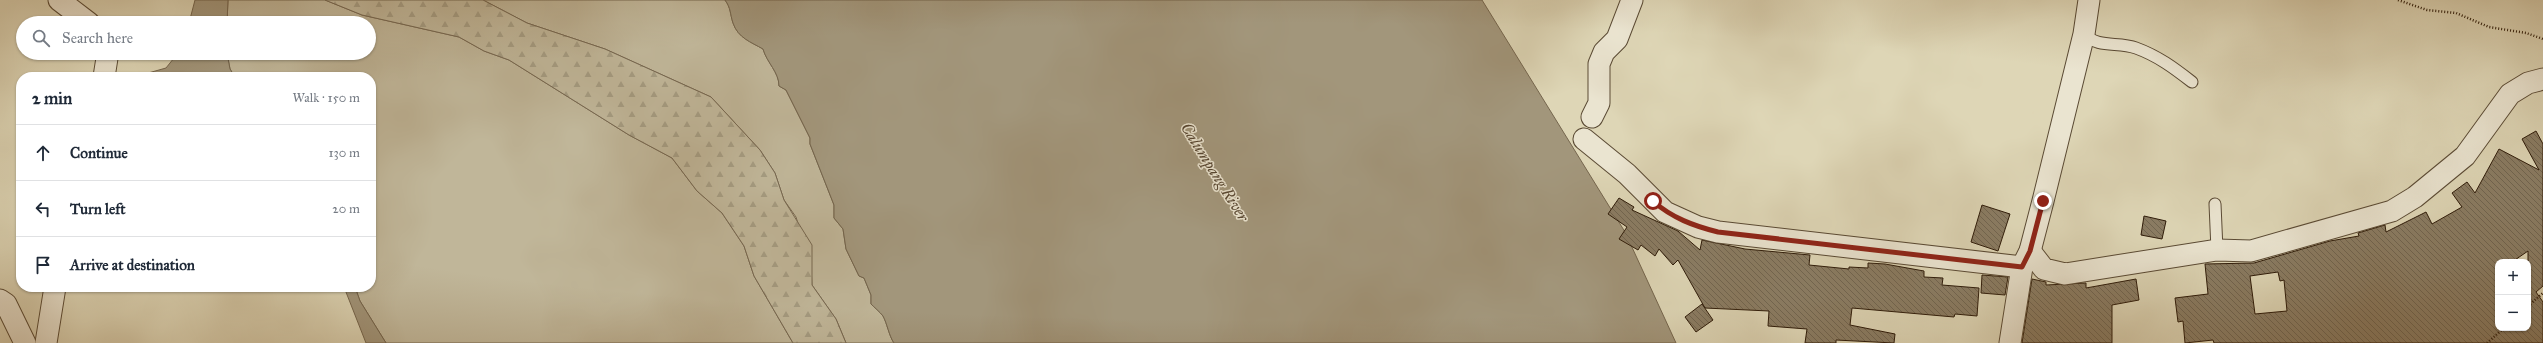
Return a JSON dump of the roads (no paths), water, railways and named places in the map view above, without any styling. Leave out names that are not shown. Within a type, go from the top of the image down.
[{"type":"street","points":[[59,0],[81,16]]},
{"type":"street","points":[[1592,117],[1599,103],[1599,64],[1604,52],[1617,39],[1632,0]]},
{"type":"street","points":[[2010,343],[2026,259],[2084,34],[2089,0]]},
{"type":"street","points":[[105,72],[107,60]]},
{"type":"street","points":[[1584,139],[1628,174],[1666,212],[1698,227],[1718,232],[2026,259],[2044,269],[2065,274],[2217,250],[2251,251],[2392,211],[2421,192],[2465,156],[2510,94],[2528,83],[2543,79]]},
{"type":"street","points":[[46,343],[54,292]]},
{"type":"street","points":[[0,300],[6,304],[25,343]]},
{"type":"lane","points":[[2084,34],[2091,41],[2134,47],[2163,59],[2192,82]]},
{"type":"lane","points":[[2215,204],[2217,250]]},
{"type":"water","points":[[195,0],[228,0],[227,16],[191,16]]},
{"type":"water","name":"Calumpang River","points":[[725,0],[1482,0],[1625,232],[1676,343],[894,343],[883,316],[871,304],[871,295],[864,278],[859,276],[846,249],[843,229],[834,218],[834,205],[810,144],[810,138],[786,90],[779,86],[777,76],[763,49],[745,39],[738,32],[735,28]]},
{"type":"water","points":[[172,60],[228,60],[232,72],[152,72],[166,68]]},
{"type":"water","points":[[346,292],[357,292],[360,301],[386,343],[366,343]]}]
